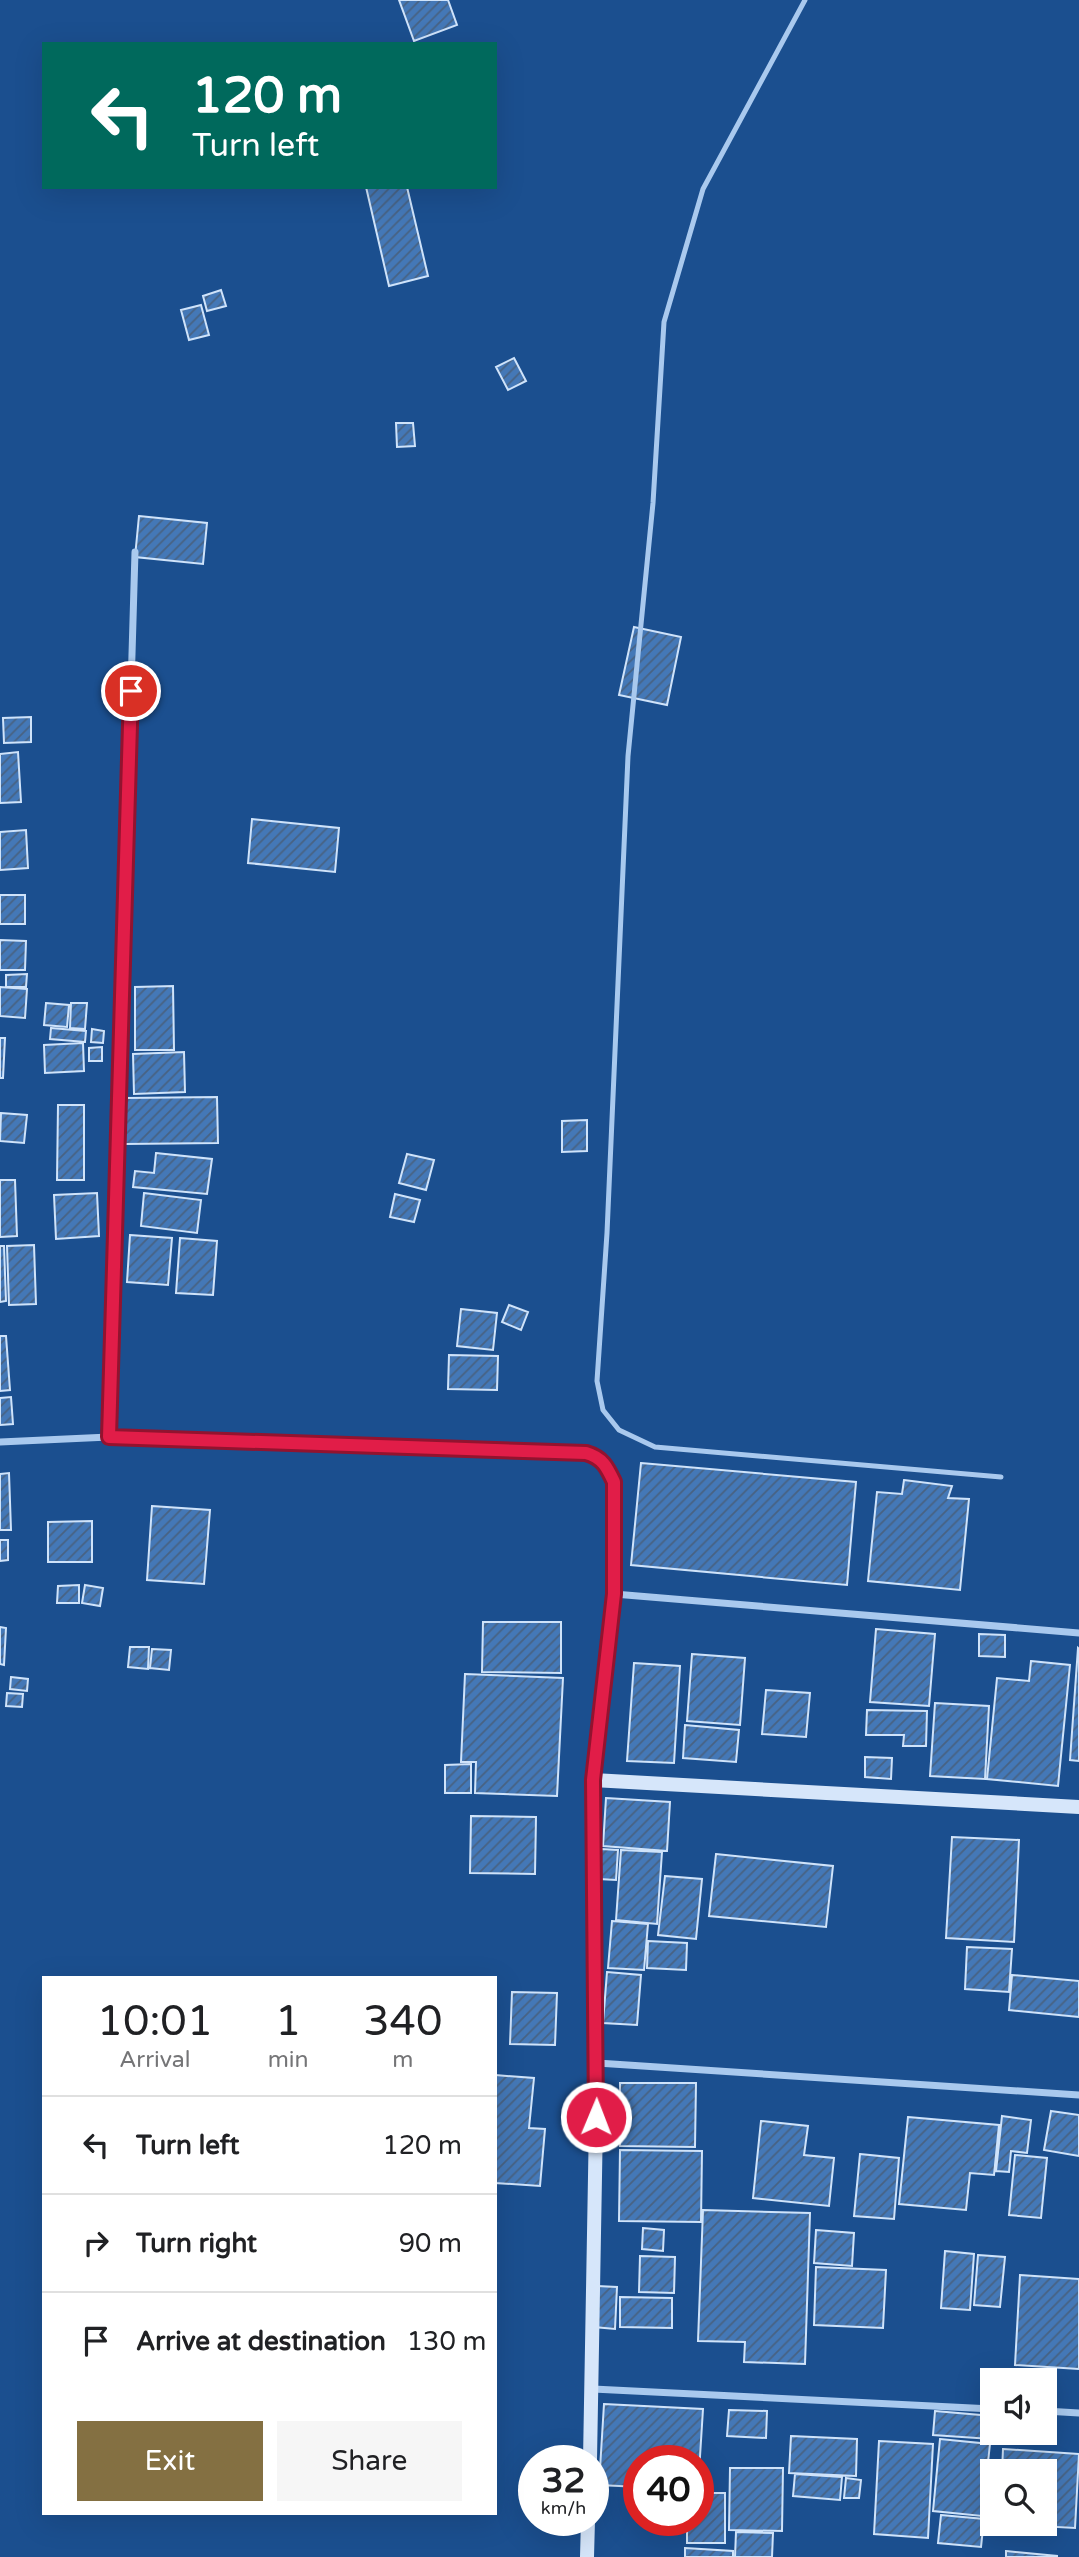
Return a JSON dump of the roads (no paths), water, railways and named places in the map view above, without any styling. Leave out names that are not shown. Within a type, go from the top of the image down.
[{"type":"street","points":[[109,1437],[135,552]]},
{"type":"street","points":[[0,1442],[109,1437],[586,1453],[599,1457],[608,1468],[614,1482],[614,1594],[593,1780],[597,2063],[591,2445]]},
{"type":"street","points":[[614,1594],[1079,1633]]},
{"type":"street","points":[[593,1780],[1079,1807]]},
{"type":"street","points":[[597,2063],[1079,2095]]},
{"type":"street","points":[[593,2389],[980,2408]]},
{"type":"street","points":[[1057,2412],[1079,2413]]},
{"type":"street","points":[[587,2557],[588,2536]]},
{"type":"lane","points":[[805,0],[704,189],[664,322],[653,503],[628,756],[597,1381],[603,1410],[619,1430],[655,1447],[1001,1477]]}]
